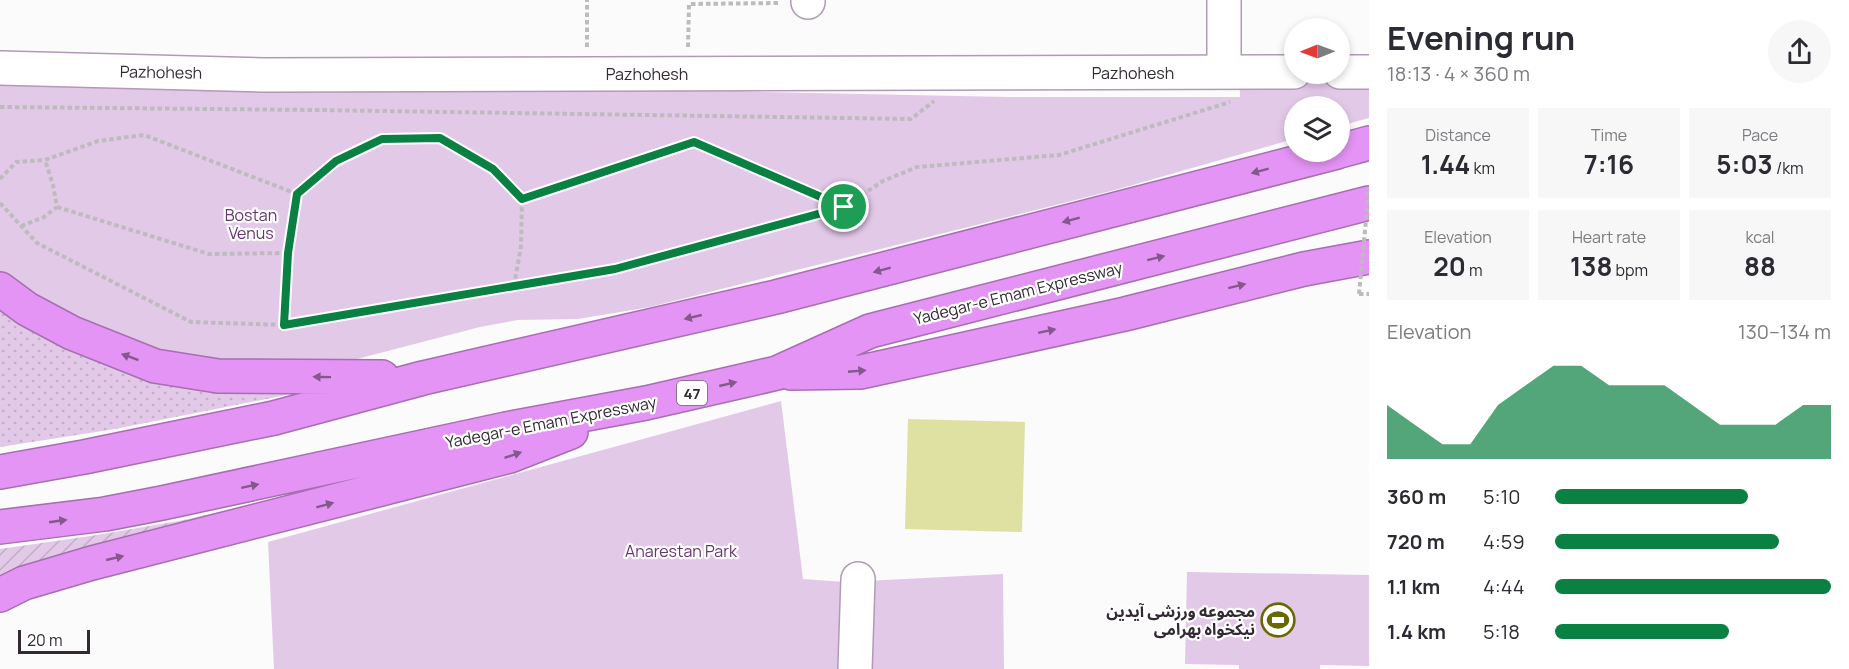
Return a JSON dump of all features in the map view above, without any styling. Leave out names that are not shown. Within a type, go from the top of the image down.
[{"type":"highway","points":[[1350,148],[1369,143]]},
{"type":"highway","points":[[0,472],[274,418],[423,378],[776,297],[1296,162]]},
{"type":"highway","name":"Yadegar-e Emam Expressway","points":[[0,527],[105,514],[162,503],[506,429],[646,403],[777,374],[870,331],[1369,203]]},
{"type":"highway","points":[[777,374],[861,372],[1125,314],[1304,269],[1369,257]]},
{"type":"highway","points":[[0,289],[27,309],[72,333],[155,366],[218,376],[423,378]]},
{"type":"highway","points":[[0,595],[24,583],[92,563],[510,456],[646,403]]},
{"type":"street","points":[[1224,0],[1227,87]]},
{"type":"street","name":"Pazhohesh","points":[[0,68],[264,75],[688,74],[1227,87],[1284,74]]},
{"type":"street","points":[[1350,72],[1369,72]]},
{"type":"street","points":[[855,669],[858,579]]},
{"type":"path","points":[[587,0],[587,74]]},
{"type":"path","points":[[688,74],[689,4],[808,1]]},
{"type":"path","points":[[0,203],[37,243],[190,322],[284,325],[615,269],[844,207],[883,181],[917,167],[1059,155],[1227,87]]},
{"type":"path","points":[[0,107],[911,119],[936,99]]},
{"type":"path","points":[[0,179],[16,162],[45,160],[98,141],[144,135],[297,194]]},
{"type":"path","points":[[284,325],[288,253],[297,194],[336,161],[382,139],[440,138],[493,169],[522,199],[521,246],[514,286]]},
{"type":"path","points":[[522,199],[694,142],[844,207]]},
{"type":"path","points":[[45,160],[57,207]]},
{"type":"path","points":[[1369,188],[1359,294],[1369,294]]},
{"type":"path","points":[[21,226],[44,218],[57,207]]},
{"type":"path","points":[[57,207],[209,254],[288,253]]},
{"type":"green space","name":"Bostan Venus","points":[[1239,64],[1284,72],[1284,84],[1350,84],[1350,71],[1369,65],[1369,118],[1350,123],[1350,96],[1284,96],[1284,142],[1115,190],[650,307],[578,319],[518,320],[480,327],[357,359],[315,366],[249,369],[125,345],[0,276],[0,74],[583,85],[763,92],[1008,97],[1240,97]]},
{"type":"green space","points":[[0,306],[332,386],[115,429],[0,447]]},
{"type":"green space","name":"Anarestan Park","points":[[781,401],[803,579],[845,582],[1003,574],[1004,669],[274,669],[268,542]]},
{"type":"green space","points":[[301,493],[0,584],[0,549],[184,520]]},
{"type":"green space","name":"مجموعه ورزشی آیدین نیکخواه بهرامی","points":[[1187,572],[1369,575],[1369,666],[1320,665],[1320,669],[1239,669],[1239,665],[1185,664]]},
{"type":"building","points":[[908,419],[1025,422],[1022,532],[905,529]]},
{"type":"place","name":"مجموعه ورزشی آیدین نیکخواه بهرامی","points":[[1278,620]]},
{"type":"route","points":[[440,138],[493,169],[522,199],[694,142],[844,207],[615,269],[284,325],[288,253],[297,194],[336,161],[382,139],[440,138]]}]
